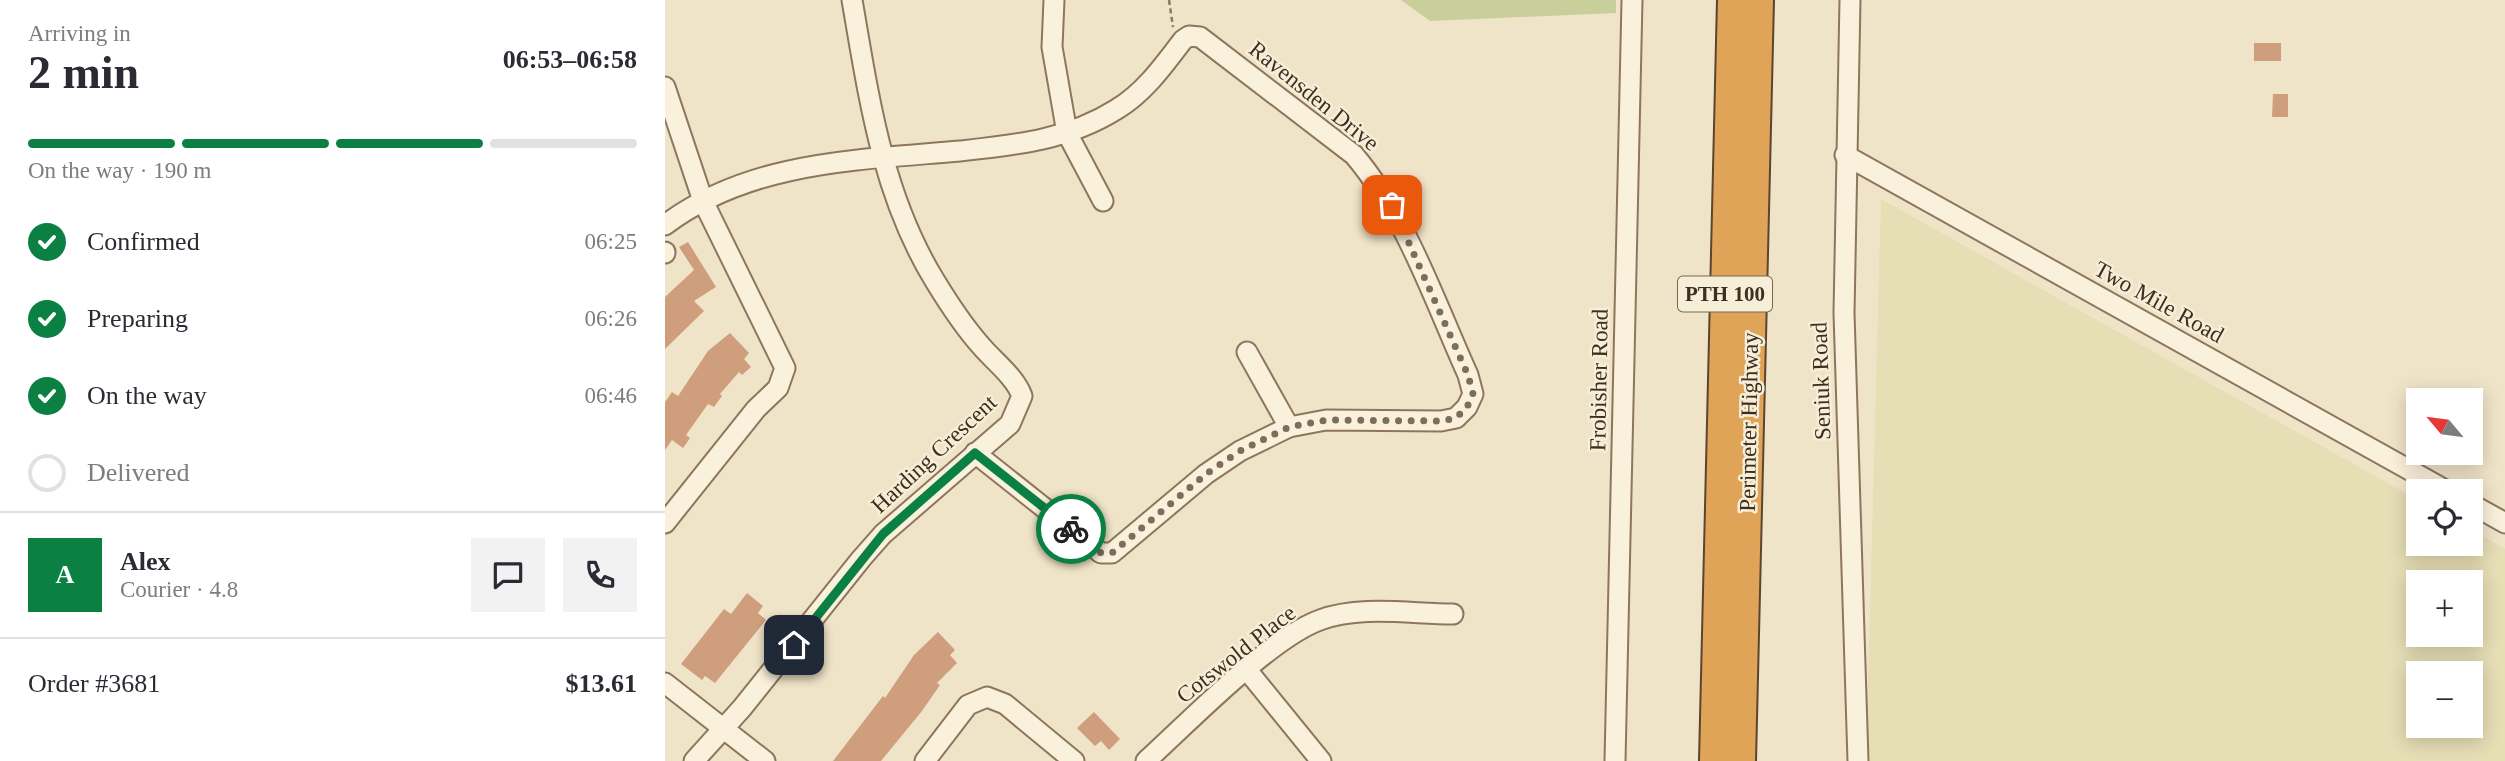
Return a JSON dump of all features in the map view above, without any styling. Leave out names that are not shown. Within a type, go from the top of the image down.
[{"type":"highway","name":"Perimeter Highway","points":[[1714,761],[1732,0]]},
{"type":"highway","name":"Perimeter Highway","points":[[1741,761],[1759,0]]},
{"type":"street","points":[[852,0],[874,128],[883,158]]},
{"type":"street","points":[[1054,0],[1052,47],[1067,133],[1103,201]]},
{"type":"street","name":"Frobisher Road","points":[[1615,761],[1632,0]]},
{"type":"street","name":"Seniuk Road","points":[[1850,0],[1844,313],[1858,761]]},
{"type":"street","name":"Ravensden Drive","points":[[975,453],[1101,553],[1112,553],[1206,474],[1240,451],[1289,427],[1350,419],[1441,421],[1456,418],[1467,407],[1473,394],[1468,375],[1392,205],[1354,155],[1200,37],[1189,36],[1177,48]]},
{"type":"street","points":[[665,225],[703,201],[782,170],[1014,146],[1067,133],[1126,103],[1140,92],[1177,48]]},
{"type":"street","points":[[665,87],[703,201],[785,368],[778,388],[756,409],[665,523]]},
{"type":"street","name":"Two Mile Road","points":[[1845,155],[2426,479]]},
{"type":"street","name":"Harding Crescent","points":[[694,761],[722,727],[743,708],[883,534],[1010,424],[1022,396],[1019,387],[965,326],[923,260],[897,205],[883,158]]},
{"type":"street","points":[[1247,352],[1289,427]]},
{"type":"street","points":[[2483,511],[2505,523]]},
{"type":"street","name":"Cotswold Place","points":[[1146,761],[1247,670],[1301,629],[1320,620],[1367,613],[1453,614]]},
{"type":"street","points":[[1247,670],[1321,761]]},
{"type":"street","points":[[665,683],[759,758]]},
{"type":"street","points":[[925,761],[968,705],[986,697],[1005,704],[1074,761]]},
{"type":"path","points":[[1169,0],[1177,48]]},
{"type":"shaded area","points":[[1881,199],[2406,493],[2406,556],[2483,556],[2483,536],[2505,549],[2505,761],[1866,761]]},
{"type":"green space","points":[[1401,0],[1616,0],[1616,13],[1430,21]]},
{"type":"building","points":[[2254,43],[2281,43],[2281,61],[2254,61]]},
{"type":"building","points":[[2273,94],[2288,94],[2288,117],[2272,117]]},
{"type":"building","points":[[688,242],[716,287],[694,301],[704,311],[665,349],[665,297],[694,270],[679,247]]},
{"type":"building","points":[[730,333],[749,353],[744,359],[751,367],[742,375],[739,372],[720,394],[722,396],[714,407],[708,404],[686,435],[690,438],[683,448],[672,440],[665,450],[665,402],[672,392],[678,396],[708,351]]},
{"type":"building","points":[[747,593],[763,606],[758,613],[766,620],[715,683],[705,676],[702,680],[681,664],[724,609],[731,614]]},
{"type":"building","points":[[938,632],[955,650],[950,655],[957,663],[937,683],[940,685],[922,711],[881,761],[833,761],[883,696],[885,698],[914,655]]},
{"type":"building","points":[[1094,712],[1120,739],[1109,750],[1101,741],[1095,746],[1077,728]]},
{"type":"way so far","points":[[1071,529],[1101,553],[1112,553],[1122,548],[1206,474],[1240,451],[1289,427],[1350,419],[1441,421],[1456,418],[1467,407],[1473,394],[1468,375],[1392,205]]},
{"type":"route","points":[[794,645],[883,534],[975,453],[1071,529]]}]
